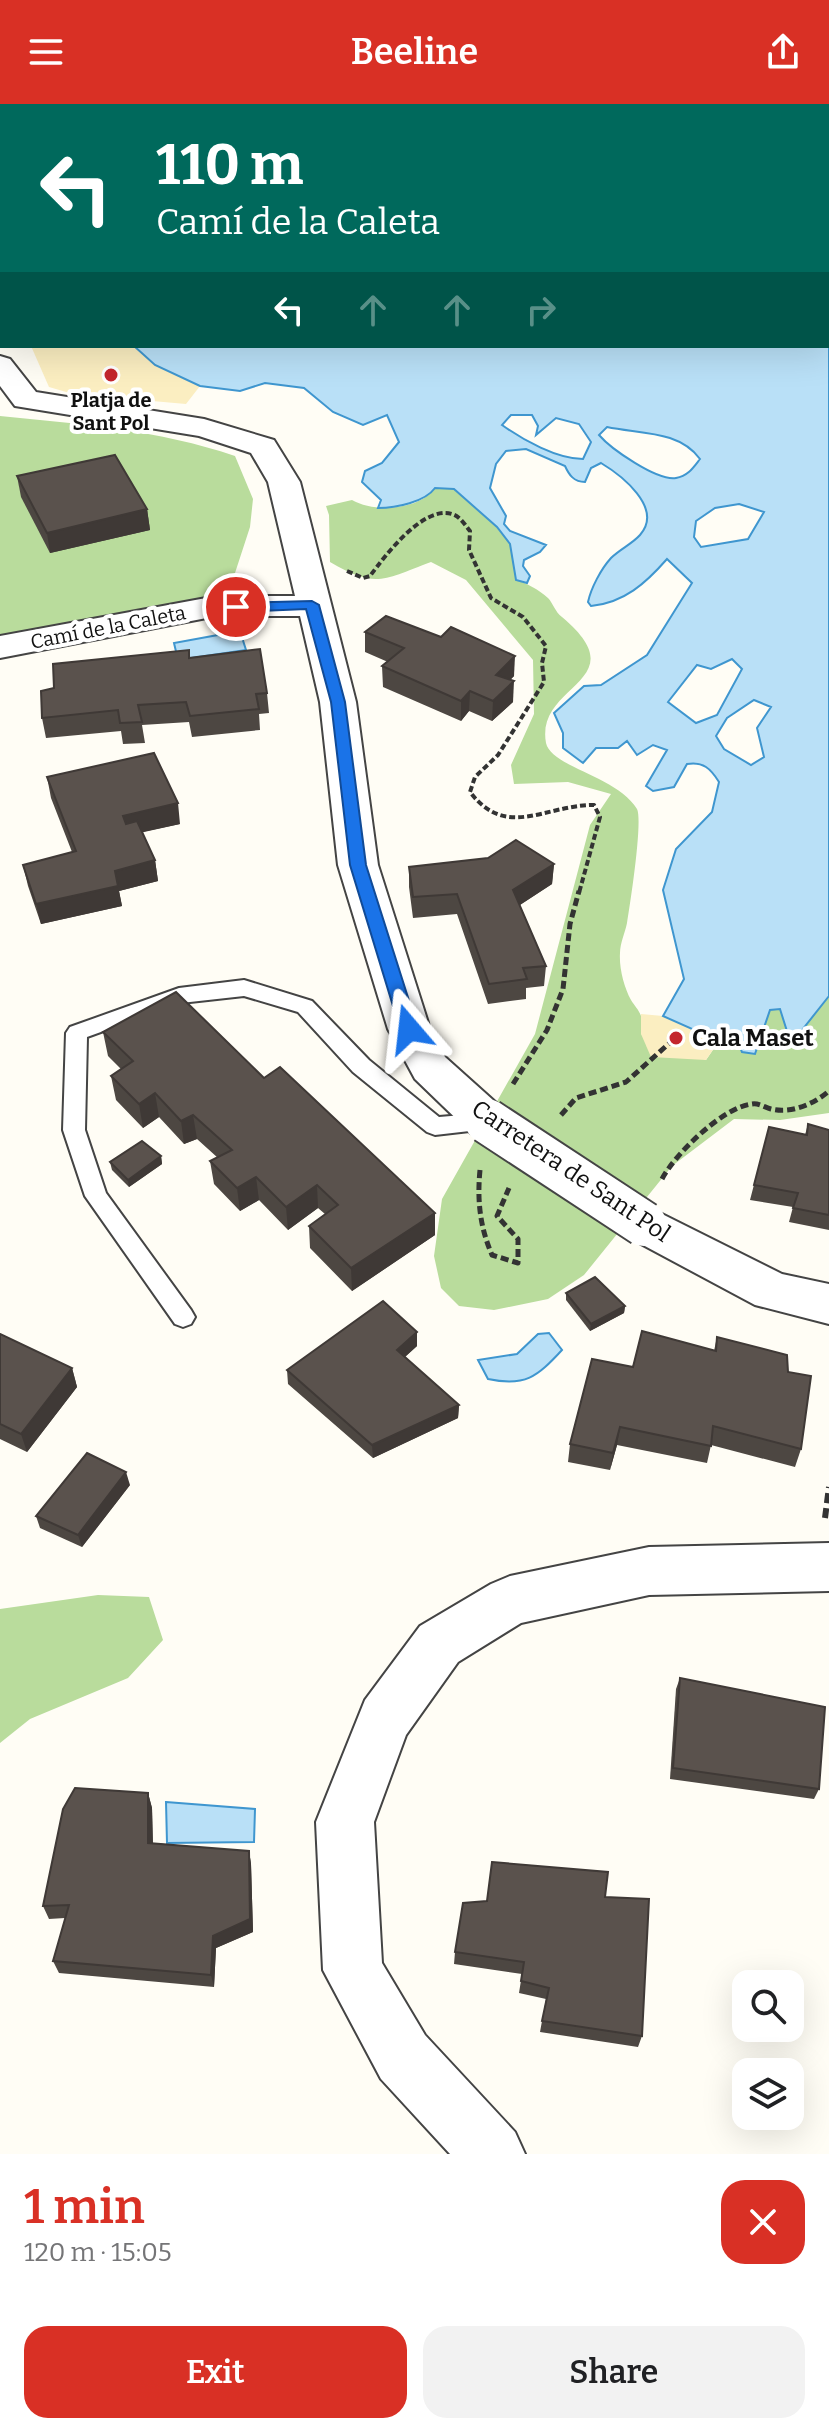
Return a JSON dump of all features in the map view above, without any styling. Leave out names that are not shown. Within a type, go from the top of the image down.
[{"type":"street","name":"Carretera de Sant Pol","points":[[0,365],[26,400],[204,428],[263,447],[284,482],[338,702],[358,865],[409,1029],[430,1068],[496,1108],[644,1224],[772,1291],[829,1304]]},
{"type":"street","name":"Camí de la Caleta","points":[[0,647],[217,606],[312,605]]},
{"type":"street","points":[[493,2154],[403,2057],[353,1970],[345,1822],[384,1719],[439,1644],[510,1601],[649,1571],[829,1567]]},
{"type":"lane","points":[[183,1317],[96,1196],[74,1130],[77,1033],[179,996],[244,988],[305,1006],[361,1066],[435,1126],[496,1108]]},
{"type":"path","points":[[363,578],[370,576],[386,553],[406,533],[441,513],[454,514],[470,531],[469,550],[491,598],[523,617],[546,646],[542,663],[544,682],[498,755],[475,777],[470,792],[477,804],[496,816],[522,820],[580,803],[594,805],[600,817],[570,924],[563,989],[547,1030],[496,1108],[477,1197],[480,1228],[492,1255],[518,1263]]},
{"type":"path","points":[[552,1125],[576,1098],[626,1082],[674,1039]]},
{"type":"path","points":[[663,1173],[700,1135],[732,1111],[753,1103],[773,1109],[799,1108],[829,1091]]},
{"type":"green space","points":[[0,416],[148,434],[235,456],[253,499],[250,527],[235,573],[206,599],[0,636]]},
{"type":"green space","points":[[435,488],[454,489],[497,527],[510,544],[516,580],[548,598],[583,639],[590,656],[588,670],[555,707],[547,723],[546,743],[560,759],[615,788],[637,809],[635,864],[620,959],[626,989],[641,1016],[641,1034],[706,1060],[719,1041],[770,1010],[781,1009],[792,1043],[829,996],[829,1113],[780,1120],[734,1119],[672,1166],[584,1275],[548,1299],[494,1310],[459,1306],[441,1288],[434,1256],[442,1199],[535,1034],[590,825],[611,794],[568,782],[514,784],[511,765],[534,714],[533,660],[466,580],[431,562],[390,577],[370,579],[330,562],[326,506],[352,500],[372,507],[396,507],[419,501]]},
{"type":"green space","points":[[98,1595],[149,1597],[163,1640],[128,1678],[30,1719],[0,1743],[0,1609]]},
{"type":"sand","name":"Platja de Sant Pol","points":[[32,348],[136,348],[155,365],[200,386],[186,404],[73,394],[49,387]]},
{"type":"sand","name":"Cala Maset","points":[[641,1014],[663,1016],[719,1041],[706,1060],[651,1057],[641,1034]]},
{"type":"water","points":[[136,348],[829,348],[829,996],[791,1044],[780,1009],[770,1010],[755,1054],[742,1052],[735,1034],[719,1041],[663,1016],[684,979],[663,890],[676,849],[712,812],[719,782],[713,773],[698,764],[687,764],[674,787],[653,791],[646,786],[667,750],[653,745],[637,755],[627,741],[618,748],[596,748],[583,763],[563,748],[563,733],[554,713],[584,686],[601,685],[647,655],[692,583],[667,559],[642,584],[624,596],[591,606],[588,602],[607,562],[637,538],[646,525],[647,514],[637,493],[601,463],[591,468],[585,482],[581,482],[572,477],[565,466],[526,449],[506,451],[496,464],[490,488],[506,516],[504,524],[510,531],[546,545],[540,552],[524,560],[523,566],[530,576],[527,583],[516,580],[510,544],[497,527],[454,489],[435,488],[410,503],[378,508],[381,500],[362,482],[365,471],[382,463],[399,442],[387,415],[363,425],[333,412],[304,388],[265,383],[240,391],[200,386],[155,365]],"holes":[[[511,415],[532,415],[538,426],[536,435],[556,418],[579,424],[591,442],[583,459],[562,456],[541,448],[502,425]],[[607,427],[670,438],[700,459],[684,475],[676,478],[658,475],[635,463],[599,435]],[[739,504],[764,512],[748,539],[701,547],[694,537],[696,521],[715,508]],[[732,659],[742,669],[717,715],[696,723],[668,702],[697,665],[711,669]],[[754,700],[771,707],[757,728],[764,757],[751,765],[724,749],[716,736],[727,718]]]},
{"type":"water","points":[[240,631],[246,650],[178,660],[174,643]]},
{"type":"water","points":[[549,1333],[562,1350],[545,1367],[530,1378],[512,1382],[488,1379],[478,1360],[517,1354],[538,1334]]},
{"type":"water","points":[[166,1802],[255,1809],[254,1842],[167,1843]]},
{"type":"building","points":[[115,455],[147,509],[47,533],[17,476]]},
{"type":"building","points":[[386,616],[441,637],[451,627],[515,656],[496,675],[514,681],[493,701],[470,691],[461,701],[382,666],[404,648],[365,632]]},
{"type":"building","points":[[260,649],[267,693],[256,694],[259,709],[190,716],[186,702],[138,705],[142,722],[120,723],[118,710],[42,718],[41,691],[54,688],[53,664],[189,650],[189,658]]},
{"type":"building","points":[[154,753],[178,803],[123,816],[126,824],[137,821],[155,860],[115,871],[118,886],[36,904],[23,865],[76,851],[47,777]]},
{"type":"building","points":[[516,840],[554,864],[513,890],[546,966],[523,968],[527,979],[489,984],[457,894],[413,897],[409,867],[488,858]]},
{"type":"building","points":[[176,992],[264,1078],[280,1067],[435,1213],[351,1268],[309,1226],[338,1205],[317,1185],[286,1207],[256,1177],[237,1188],[210,1161],[232,1150],[193,1115],[181,1121],[155,1093],[139,1104],[111,1076],[133,1061],[103,1032]]},
{"type":"building","points":[[808,1124],[829,1130],[829,1215],[793,1208],[798,1193],[754,1185],[769,1127],[807,1135]]},
{"type":"building","points":[[142,1141],[161,1156],[128,1180],[110,1162]]},
{"type":"building","points":[[595,1277],[625,1306],[591,1324],[566,1293]]},
{"type":"building","points":[[383,1301],[417,1332],[397,1350],[459,1405],[372,1445],[287,1370]]},
{"type":"building","points":[[642,1331],[716,1351],[717,1337],[787,1355],[788,1372],[811,1376],[801,1449],[713,1426],[711,1446],[620,1427],[613,1453],[570,1444],[592,1359],[633,1367]]},
{"type":"building","points":[[0,1334],[72,1368],[21,1434],[0,1424]]},
{"type":"building","points":[[87,1453],[126,1472],[78,1535],[36,1516]]},
{"type":"building","points":[[680,1678],[825,1707],[819,1789],[673,1768]]},
{"type":"building","points":[[75,1788],[148,1793],[148,1843],[249,1851],[250,1919],[213,1936],[211,1975],[53,1961],[69,1905],[43,1906],[63,1809]]},
{"type":"building","points":[[492,1862],[608,1872],[605,1897],[649,1899],[642,2036],[542,2021],[549,1988],[521,1981],[524,1962],[455,1952],[463,1903],[487,1901]]},
{"type":"place","name":"Platja de Sant Pol","points":[[111,375]]},
{"type":"place","name":"Cala Maset","points":[[676,1038]]},
{"type":"route","points":[[236,607],[312,605],[338,702],[358,865],[409,1029]]}]
